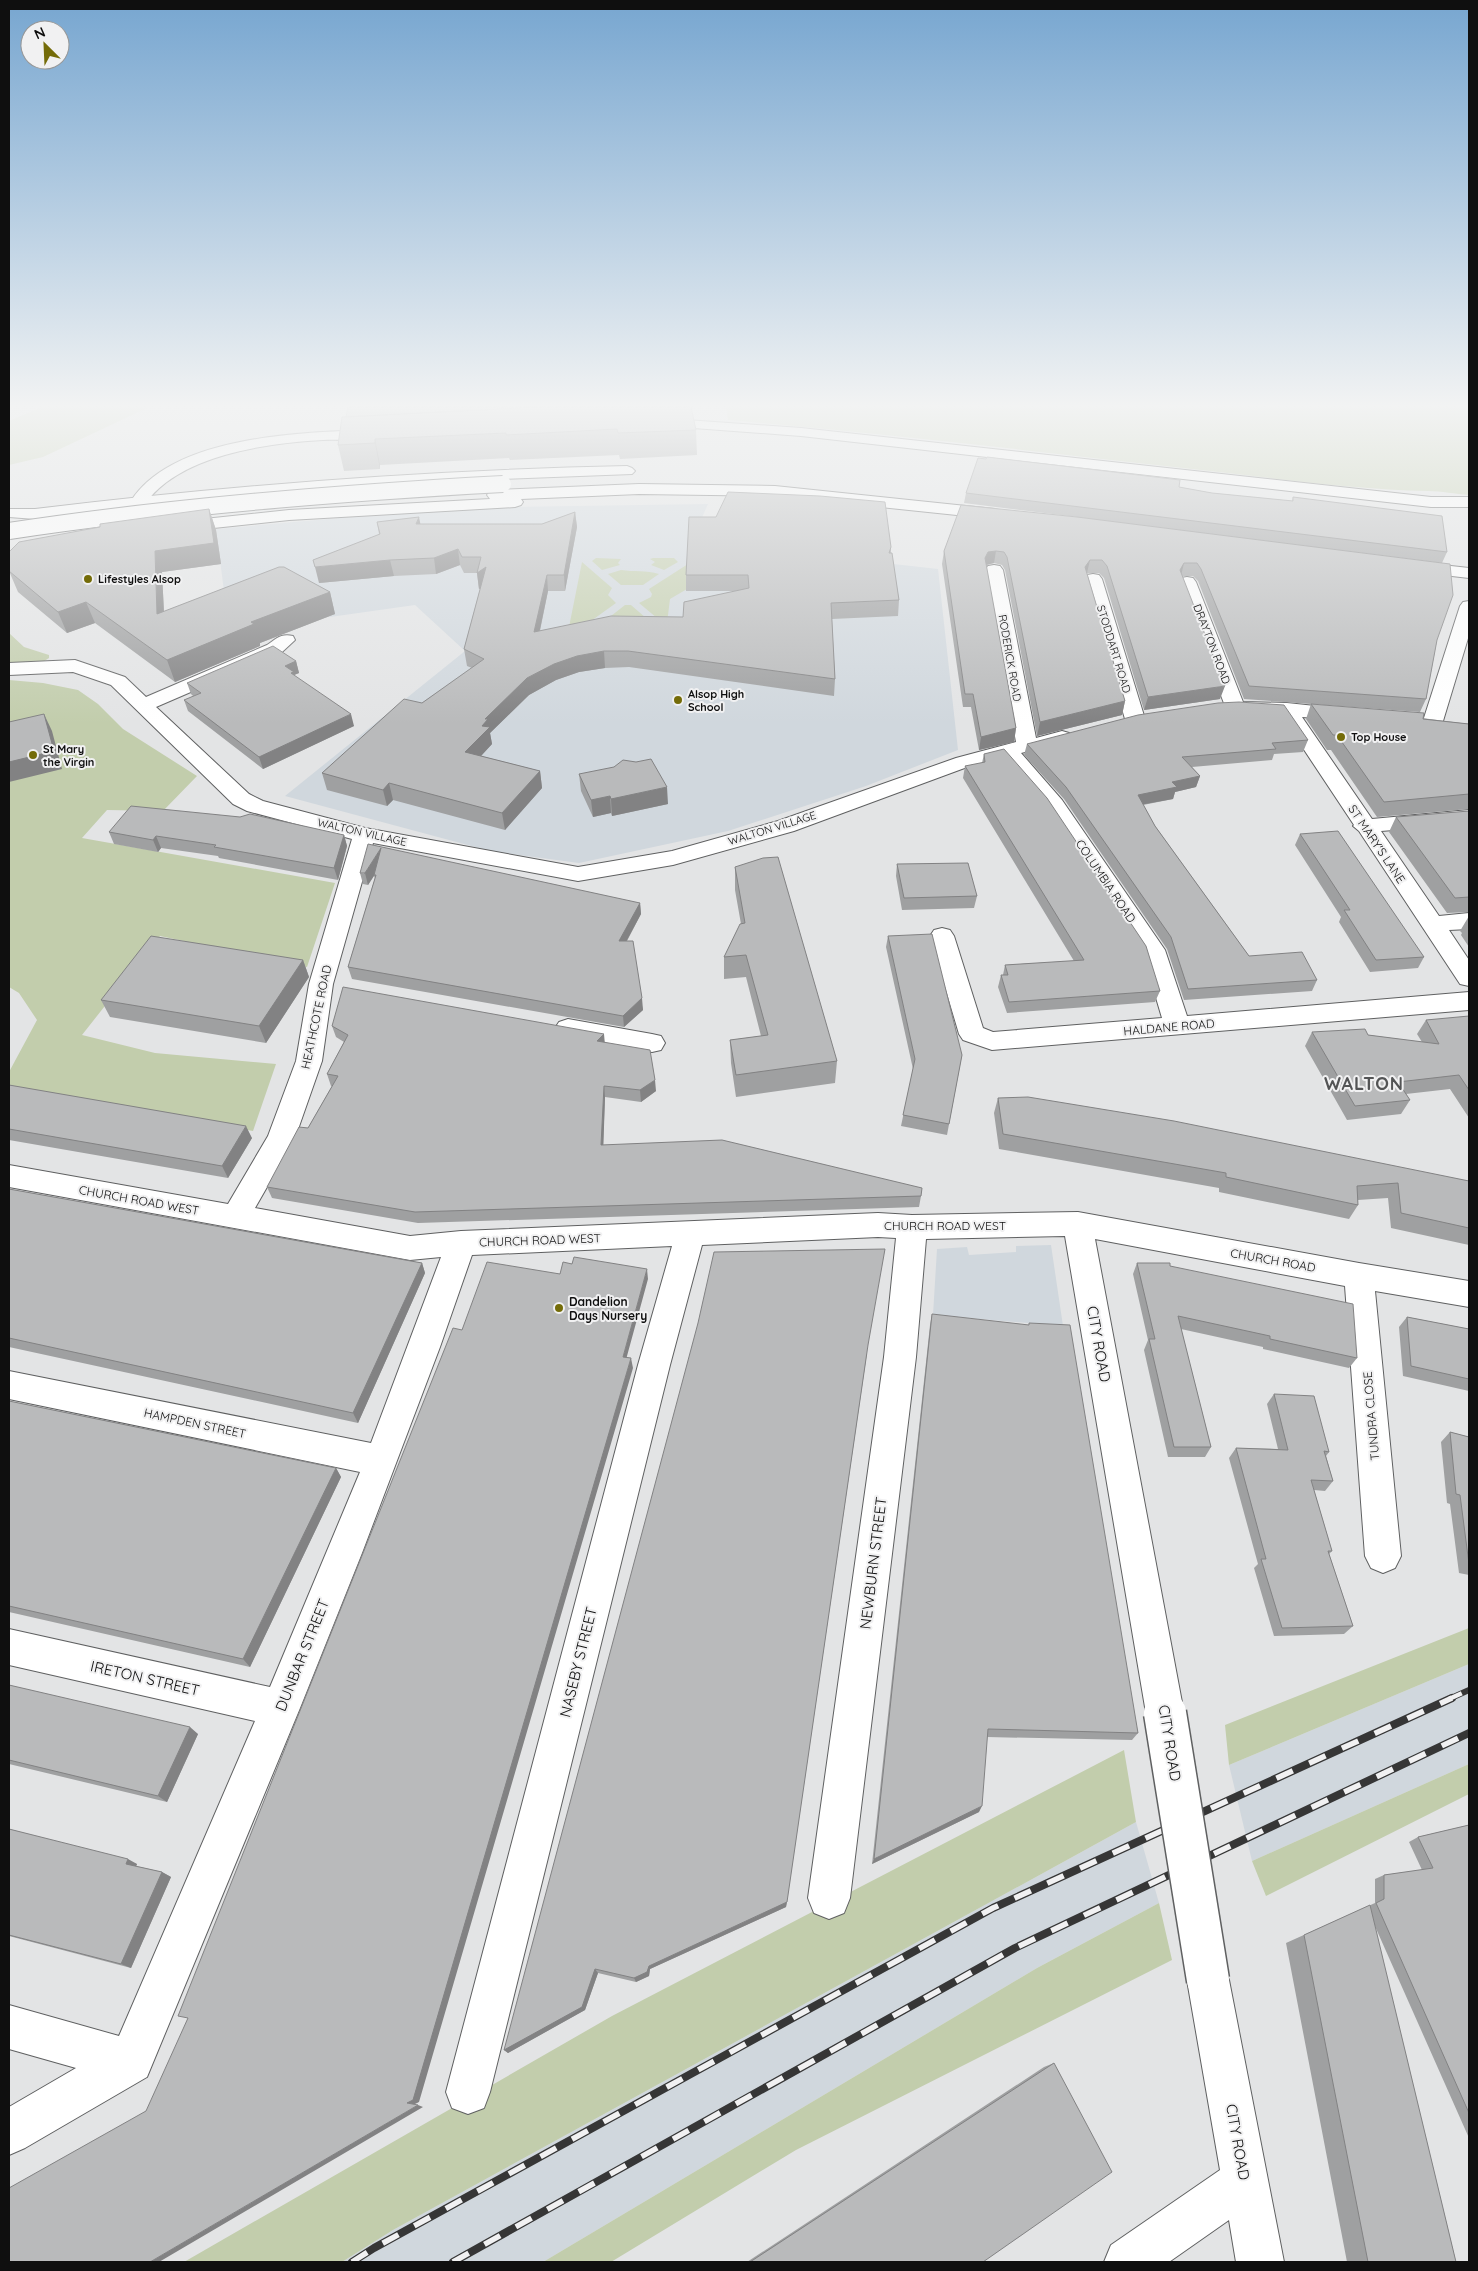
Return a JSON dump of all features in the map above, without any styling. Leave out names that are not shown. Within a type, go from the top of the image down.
[{"type":"main road","points":[[13,513],[28,521],[33,533],[28,545]]},
{"type":"main road","points":[[23,513],[43,513]]},
{"type":"main road","points":[[121,530],[133,518],[135,513]]},
{"type":"main road","points":[[9,531],[136,513]]},
{"type":"main road","points":[[9,542],[233,513]]},
{"type":"main road","points":[[161,529],[321,513]]},
{"type":"main road","points":[[1469,561],[1403,559],[1469,573]]},
{"type":"main road","name":"RODERICK ROAD","points":[[994,570],[1018,748]]},
{"type":"main road","name":"STODDART ROAD","points":[[1093,579],[1136,719]]},
{"type":"main road","name":"DRAYTON ROAD","points":[[1187,582],[1235,706]]},
{"type":"main road","points":[[1433,722],[1463,649],[1469,606]]},
{"type":"main road","points":[[143,705],[274,649],[286,640]]},
{"type":"main road","name":"WALTON VILLAGE","points":[[9,669],[75,666],[118,681],[241,799],[255,806],[364,835],[578,874],[674,858],[786,826],[963,762],[1081,732]]},
{"type":"main road","points":[[1214,707],[1235,706],[1365,715]]},
{"type":"main road","name":"ST MARY'S LANE","points":[[1287,709],[1364,826],[1469,978]]},
{"type":"main road","name":"COLUMBIA ROAD","points":[[1018,748],[1054,805],[1156,956],[1177,1026]]},
{"type":"main road","points":[[1364,826],[1469,817]]},
{"type":"main road","name":"HEATHCOTE ROAD","points":[[235,1218],[281,1138],[309,1061],[330,986],[364,835]]},
{"type":"main road","points":[[1432,924],[1469,921]]},
{"type":"main road","name":"HALDANE ROAD","points":[[942,936],[972,1034],[992,1041],[1469,1001]]},
{"type":"main road","points":[[545,1024],[652,1043]]},
{"type":"main road","name":"CHURCH ROAD WEST","points":[[9,1176],[410,1248],[461,1243],[878,1224],[912,1227],[1078,1224]]},
{"type":"main road","name":"CHURCH ROAD","points":[[1078,1224],[1359,1276],[1469,1294]]},
{"type":"main road","name":"CITY ROAD","points":[[1078,1224],[1165,1714],[1208,1980],[1260,2262]]},
{"type":"main road","name":"NEWBURN STREET","points":[[829,1898],[900,1357],[912,1227]]},
{"type":"main road","name":"NASEBY STREET","points":[[468,2092],[654,1365],[690,1234]]},
{"type":"main road","name":"DUNBAR STREET","points":[[131,2061],[281,1708],[431,1331],[461,1243]]},
{"type":"main road","name":"TUNDRA CLOSE","points":[[1359,1276],[1383,1556]]},
{"type":"main road","name":"HAMPDEN STREET","points":[[9,1385],[380,1461]]},
{"type":"main road","name":"IRETON STREET","points":[[9,1647],[281,1708]]},
{"type":"main road","points":[[9,2027],[131,2061]]},
{"type":"main road","points":[[9,2132],[131,2061]]},
{"type":"main road","points":[[1128,2262],[1245,2180]]},
{"type":"shaded area","name":"Alsop High School","points":[[396,513],[704,513],[700,522],[822,556],[938,569],[958,750],[866,786],[728,831],[579,863],[490,851],[285,796],[465,651],[415,605],[330,617],[299,597],[225,599],[216,529]]},
{"type":"shaded area","points":[[1051,1245],[1063,1326],[933,1315],[937,1249],[967,1247],[969,1255],[1016,1252],[1016,1246]]},
{"type":"shaded area","points":[[1469,1664],[1469,1764],[1252,1861],[1229,1765]]},
{"type":"shaded area","points":[[1136,1822],[1159,1903],[1037,1968],[543,2262],[342,2262],[393,2230]]},
{"type":"green space","points":[[596,558],[621,559],[618,563],[620,565],[602,570],[592,561]]},
{"type":"green space","points":[[674,558],[678,562],[664,570],[651,565],[655,562],[650,559]]},
{"type":"green space","points":[[582,562],[612,588],[608,595],[616,603],[584,626],[569,627]]},
{"type":"green space","points":[[688,564],[687,589],[670,599],[667,623],[663,623],[639,603],[651,597],[652,594],[649,589]]},
{"type":"green space","points":[[621,570],[659,574],[643,585],[621,585],[608,574]]},
{"type":"green space","points":[[625,605],[631,605],[654,625],[597,627]]},
{"type":"green space","points":[[9,633],[24,647],[49,655],[49,658],[38,665],[9,665]]},
{"type":"green space","points":[[9,680],[43,683],[78,690],[98,704],[123,729],[197,776],[163,811],[107,810],[82,838],[335,883],[307,967],[160,936],[82,1035],[155,1053],[276,1064],[253,1131],[9,1087],[9,1072],[37,1020],[19,993],[9,987]]},
{"type":"green space","points":[[1469,1628],[1469,1664],[1229,1765],[1225,1725]]},
{"type":"green space","points":[[1124,1750],[1136,1822],[393,2230],[342,2262],[184,2262],[612,2016]]},
{"type":"green space","points":[[1469,1764],[1469,1794],[1266,1896],[1252,1861]]},
{"type":"green space","points":[[1159,1903],[1172,1960],[796,2150],[611,2262],[543,2262],[1037,1968]]},
{"type":"building","points":[[180,513],[210,513],[214,543],[155,551],[157,614],[279,567],[284,567],[330,592],[251,622],[254,624],[167,660],[86,602],[58,612],[9,571],[9,552],[19,542],[100,527],[100,524]]},
{"type":"building","points":[[575,513],[564,575],[547,575],[534,632],[611,616],[683,617],[684,602],[749,588],[748,575],[686,575],[689,517],[716,517],[718,513],[886,513],[891,547],[889,553],[892,553],[899,600],[831,603],[835,679],[628,651],[604,651],[577,656],[554,664],[527,678],[485,719],[488,719],[482,726],[490,727],[465,752],[540,771],[502,813],[389,783],[383,790],[322,773],[404,699],[422,703],[484,659],[464,649],[486,567],[477,573],[481,557],[462,557],[458,549],[434,558],[315,567],[313,560],[380,534],[377,522],[419,517],[416,524],[542,524]]},
{"type":"building","points":[[958,513],[1038,513],[1450,564],[1453,595],[1437,640],[1426,699],[1249,686],[1201,569],[1197,563],[1184,563],[1180,570],[1225,686],[1148,697],[1107,566],[1102,560],[1090,560],[1085,567],[1125,701],[1040,722],[1007,557],[1004,552],[988,552],[985,558],[1016,728],[981,737],[973,694],[965,694],[944,551]]},
{"type":"building","points":[[1129,513],[1418,513],[1442,516],[1447,552]]},
{"type":"building","points":[[273,646],[296,661],[285,666],[294,672],[291,673],[351,714],[259,757],[184,700],[201,693],[187,683]]},
{"type":"building","points":[[1239,702],[1284,705],[1308,740],[1272,743],[1276,749],[1182,757],[1200,776],[1172,782],[1177,787],[1138,795],[1155,826],[1249,956],[1302,952],[1317,980],[1188,989],[1171,937],[1066,787],[1027,744],[1138,715],[1218,703]]},
{"type":"building","points":[[1311,704],[1424,713],[1423,719],[1469,724],[1469,794],[1384,802],[1337,735],[1333,735]]},
{"type":"building","points":[[44,714],[54,751],[9,762],[9,722]]},
{"type":"building","points":[[1004,749],[1047,798],[1146,946],[1160,991],[1009,1002],[1001,975],[1008,975],[1005,965],[1084,960],[965,766],[985,762],[984,754]]},
{"type":"building","points":[[651,759],[667,787],[611,799],[610,796],[591,800],[579,774],[614,767],[623,760],[636,762]]},
{"type":"building","points":[[131,806],[240,817],[250,814],[344,835],[334,868],[214,847],[216,845],[156,836],[153,840],[109,832]]},
{"type":"building","points":[[1469,811],[1469,897],[1455,898],[1396,817]]},
{"type":"building","points":[[1338,831],[1424,957],[1376,960],[1344,910],[1350,910],[1300,834]]},
{"type":"building","points":[[368,844],[640,903],[619,941],[633,941],[642,998],[623,1016],[348,967],[376,875],[374,875],[381,848],[365,873],[360,873]]},
{"type":"building","points":[[778,857],[837,1061],[736,1075],[730,1040],[768,1035],[746,955],[724,957],[740,924],[745,923],[735,867],[763,858]]},
{"type":"building","points":[[968,863],[977,896],[904,898],[897,864]]},
{"type":"building","points":[[932,934],[962,1055],[949,1124],[903,1115],[915,1059],[888,936]]},
{"type":"building","points":[[151,936],[303,960],[259,1026],[101,1000]]},
{"type":"building","points":[[343,987],[604,1034],[597,1041],[650,1050],[655,1080],[640,1090],[604,1086],[601,1145],[722,1140],[922,1188],[921,1196],[415,1212],[267,1187],[299,1127],[308,1128],[338,1076],[327,1074],[348,1035],[332,1026]]},
{"type":"building","points":[[1469,1016],[1469,1090],[1459,1075],[1398,1082],[1410,1100],[1355,1106],[1312,1032],[1365,1029],[1368,1035],[1439,1044],[1426,1020]]},
{"type":"building","points":[[9,1085],[246,1126],[222,1166],[9,1129]]},
{"type":"building","points":[[1028,1097],[1174,1121],[1469,1181],[1469,1228],[1401,1213],[1398,1183],[1357,1186],[1358,1205],[1226,1177],[1226,1173],[1003,1134],[998,1098]]},
{"type":"building","points":[[9,1189],[422,1263],[353,1413],[9,1338]]},
{"type":"building","points":[[885,1249],[868,1345],[787,1902],[649,1966],[647,1972],[634,1978],[595,1969],[582,2007],[504,2050],[698,1323],[714,1252]]},
{"type":"building","points":[[574,1257],[647,1269],[623,1357],[631,1358],[413,2100],[407,2103],[418,2105],[150,2262],[9,2262],[9,2188],[146,2111],[188,2018],[178,2016],[453,1328],[462,1330],[487,1262],[560,1274],[563,1262],[572,1264]]},
{"type":"building","points":[[1137,1263],[1170,1263],[1170,1266],[1353,1304],[1357,1358],[1270,1339],[1270,1336],[1178,1316],[1211,1447],[1174,1447],[1149,1339],[1155,1339]]},
{"type":"building","points":[[932,1314],[1029,1325],[1029,1323],[1070,1325],[1138,1733],[988,1729],[982,1806],[874,1859]]},
{"type":"building","points":[[1407,1317],[1469,1329],[1469,1379],[1411,1366]]},
{"type":"building","points":[[1274,1394],[1314,1396],[1329,1452],[1324,1451],[1333,1481],[1311,1480],[1332,1551],[1328,1551],[1353,1626],[1282,1628],[1261,1559],[1266,1559],[1236,1448],[1288,1450]]},
{"type":"building","points":[[9,1401],[336,1468],[243,1659],[9,1606]]},
{"type":"building","points":[[1450,1432],[1469,1437],[1469,1564],[1460,1495],[1456,1494]]},
{"type":"building","points":[[9,1685],[190,1727],[158,1796],[9,1760]]},
{"type":"building","points":[[1469,1825],[1469,2113],[1376,1903],[1384,1899],[1384,1875],[1433,1868],[1418,1837]]},
{"type":"building","points":[[9,1829],[128,1859],[126,1864],[162,1872],[121,1964],[9,1935]]},
{"type":"building","points":[[1370,1905],[1456,2262],[1368,2262],[1304,1935]]},
{"type":"building","points":[[1054,2063],[1112,2172],[983,2262],[750,2262]]},
{"type":"railway","points":[[1449,1699],[1469,1690]]},
{"type":"railway","points":[[352,2262],[374,2248],[993,1908],[1452,1698]]},
{"type":"railway","points":[[453,2262],[1015,1948],[1469,1733]]},
{"type":"place","name":"Lifestyles Alsop","points":[[88,579]]},
{"type":"place","name":"Alsop High School","points":[[678,700]]},
{"type":"place","name":"Top House","points":[[1341,737]]},
{"type":"place","name":"St Mary the Virgin","points":[[33,755]]},
{"type":"place","name":"Dandelion Days Nursery","points":[[559,1308]]},
{"type":"district","name":"WALTON","points":[[1364,1083]]}]
